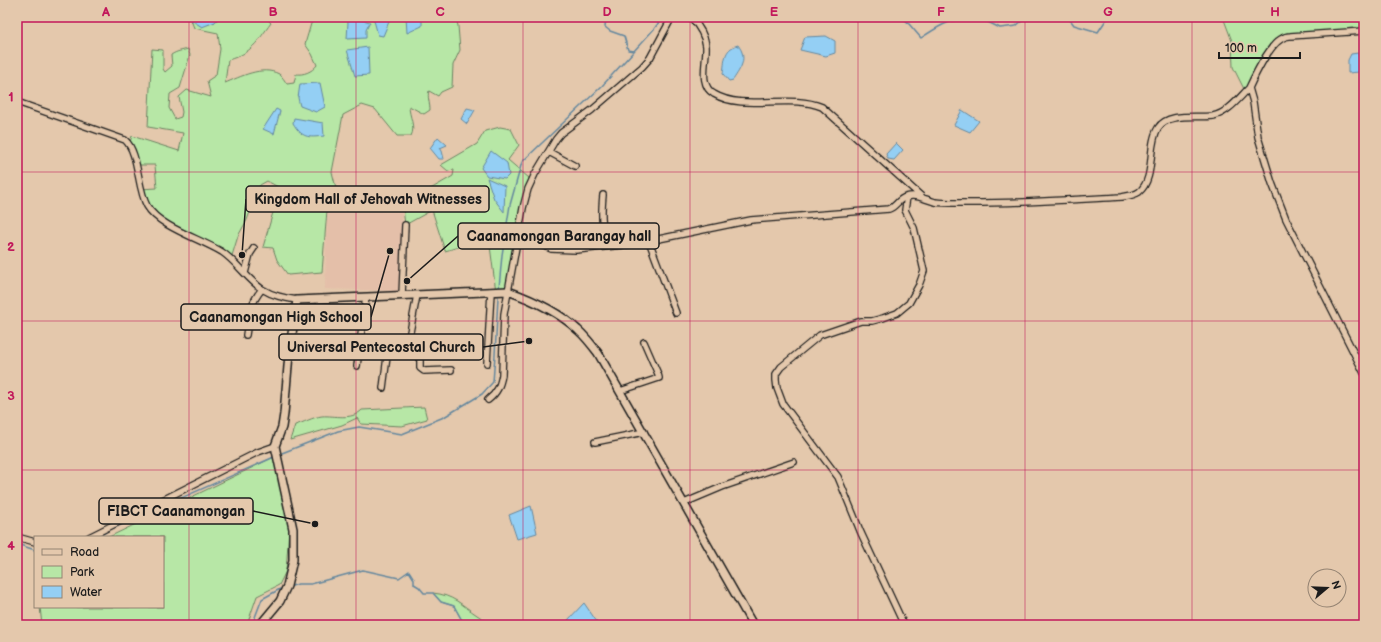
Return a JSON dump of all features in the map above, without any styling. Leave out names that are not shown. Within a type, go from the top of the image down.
[{"type":"street","points":[[488,400],[495,395],[500,385],[502,375],[503,323],[508,291],[523,208],[528,189],[535,174],[561,133],[592,110],[642,67],[650,58],[672,17]]},
{"type":"street","points":[[690,17],[698,26],[704,38],[706,46],[705,82],[711,92],[720,97],[733,100],[807,102],[822,107],[842,123],[922,197],[932,201],[945,203],[996,204],[1122,197],[1139,192],[1145,186],[1148,178],[1152,145],[1158,128],[1164,122],[1177,118],[1213,116],[1225,110],[1249,88],[1274,44],[1282,38],[1290,36],[1364,31]]},
{"type":"street","points":[[1249,88],[1254,102],[1258,137],[1272,183],[1286,219],[1364,373]]},
{"type":"street","points":[[17,102],[125,140],[132,152],[142,194],[152,213],[164,222],[222,252],[262,289],[280,297],[297,300],[508,291],[535,302],[558,315],[579,330],[598,353],[753,625]]},
{"type":"street","points":[[549,152],[575,166]]},
{"type":"street","points":[[603,195],[601,215],[605,237],[609,246]]},
{"type":"street","points":[[904,625],[861,533],[838,477],[784,404],[777,388],[776,380],[778,370],[820,335],[861,321],[872,321],[883,318],[902,309],[912,299],[924,271],[914,228],[905,210],[907,197]]},
{"type":"street","points":[[519,234],[542,245],[558,250],[609,246],[649,241],[751,220],[889,209],[893,207],[901,198],[922,197]]},
{"type":"street","points":[[402,295],[405,225]]},
{"type":"street","points":[[649,241],[676,313]]},
{"type":"street","points":[[245,273],[250,254],[254,248]]},
{"type":"street","points":[[246,335],[251,305],[255,297],[262,289]]},
{"type":"street","points":[[488,363],[491,292]]},
{"type":"street","points":[[407,348],[417,295]]},
{"type":"street","points":[[357,366],[366,296]]},
{"type":"street","points":[[260,625],[280,601],[287,586],[293,560],[293,529],[275,446],[282,427],[284,414],[297,300]]},
{"type":"street","points":[[620,391],[659,378],[644,342]]},
{"type":"street","points":[[290,352],[359,349],[419,349],[420,368],[424,371],[451,370]]},
{"type":"street","points":[[383,388],[388,349]]},
{"type":"street","points":[[595,442],[644,432]]},
{"type":"street","points":[[91,536],[258,452],[275,446]]},
{"type":"street","points":[[684,503],[722,487],[794,462]]},
{"type":"street","points":[[17,537],[34,542]]},
{"type":"shaded area","points":[[327,210],[402,212],[400,291],[325,289]]},
{"type":"green space","points":[[219,17],[265,17],[271,23],[253,46],[243,54],[228,60],[225,83],[244,75],[258,71],[266,71],[279,74],[287,84],[294,83],[296,74],[302,74],[313,70],[317,65],[305,44],[313,17],[456,17],[460,50],[453,65],[452,87],[441,92],[438,96],[429,91],[428,96],[430,110],[424,114],[409,106],[413,125],[411,136],[397,136],[375,109],[362,105],[343,115],[332,172],[338,196],[355,206],[327,210],[322,272],[288,275],[277,260],[273,248],[263,247],[280,188],[267,181],[260,185],[247,220],[238,236],[231,259],[185,233],[150,210],[140,189],[157,188],[155,165],[136,165],[129,145],[132,136],[179,151],[183,133],[148,127],[152,49],[163,50],[163,69],[165,72],[172,66],[171,55],[188,49],[190,55],[180,88],[170,94],[169,108],[175,119],[181,117],[182,112],[179,97],[187,90],[211,97],[207,81],[216,75],[220,49],[218,33],[194,28],[191,20],[202,26],[215,22]]},
{"type":"green space","points":[[1223,17],[1364,17],[1364,31],[1290,36],[1274,45],[1249,88],[1244,89],[1233,67],[1232,41]]},
{"type":"green space","points":[[500,127],[511,129],[519,145],[508,160],[529,178],[508,291],[496,292],[489,238],[445,251],[432,210],[405,225],[403,208],[427,191],[453,176],[454,170],[448,171],[441,165],[477,144],[485,131]]},
{"type":"green space","points":[[424,407],[427,419],[402,426],[361,424],[357,418],[342,425],[290,440],[295,425],[322,416],[343,417],[353,415],[362,410]]},
{"type":"green space","points":[[274,457],[289,528],[286,571],[279,585],[257,596],[247,625],[42,625],[40,608],[164,608],[164,536],[111,536]]},
{"type":"green space","points":[[433,593],[452,598],[494,625],[464,624],[454,606],[441,602]]},
{"type":"water","points":[[194,17],[219,17],[215,22],[202,27],[191,20]]},
{"type":"water","points":[[351,17],[370,22],[366,30],[366,38],[347,39],[348,22]]},
{"type":"water","points":[[373,17],[391,17],[383,36],[378,35]]},
{"type":"water","points":[[406,17],[422,17],[422,26],[407,33]]},
{"type":"water","points":[[826,36],[835,41],[835,53],[826,56],[800,50],[805,37]]},
{"type":"water","points":[[738,45],[743,54],[742,63],[733,80],[729,81],[723,74],[726,56],[730,49]]},
{"type":"water","points":[[368,47],[369,75],[355,76],[347,50]]},
{"type":"water","points":[[1358,53],[1362,65],[1359,72],[1348,73],[1348,60],[1351,54]]},
{"type":"water","points":[[320,83],[325,107],[316,112],[300,106],[298,98],[300,84]]},
{"type":"water","points":[[467,108],[475,110],[467,124],[461,119]]},
{"type":"water","points":[[276,109],[280,111],[274,134],[263,129]]},
{"type":"water","points":[[962,110],[979,121],[970,132],[954,125]]},
{"type":"water","points":[[294,118],[323,123],[324,136],[310,137],[299,132],[293,123]]},
{"type":"water","points":[[438,137],[447,145],[440,148],[444,159],[439,159],[430,148]]},
{"type":"water","points":[[896,143],[903,150],[894,160],[888,159],[886,154]]},
{"type":"water","points":[[491,151],[507,163],[509,175],[505,179],[487,176],[481,168]]},
{"type":"water","points":[[487,178],[505,186],[504,212],[494,199]]},
{"type":"water","points":[[531,506],[537,533],[517,539],[509,515]]},
{"type":"water","points":[[584,603],[599,625],[572,625],[568,620]]},
{"type":"waterway","points":[[606,17],[605,27],[610,31],[624,36],[628,50],[634,51]]},
{"type":"waterway","points":[[499,288],[502,255],[510,205],[522,162],[602,86],[654,29],[663,17]]},
{"type":"waterway","points":[[903,17],[921,38],[949,22],[968,17]]},
{"type":"waterway","points":[[978,17],[1000,28],[1016,26],[1026,17]]},
{"type":"waterway","points":[[1068,17],[1074,25],[1098,32],[1108,17]]},
{"type":"waterway","points":[[282,453],[338,431],[359,427],[402,434],[444,417],[482,394],[493,382],[498,297]]},
{"type":"waterway","points":[[100,536],[109,530],[274,457]]},
{"type":"waterway","points":[[17,544],[34,550]]},
{"type":"waterway","points":[[292,586],[298,584],[311,584],[363,570],[399,578],[409,571],[414,579],[414,584],[424,593],[433,593],[441,602],[454,606],[464,624],[467,625]]},
{"type":"waterway","points":[[252,625],[262,599],[280,589]]},
{"type":"place","name":"Caanamongan High School","points":[[390,251]]},
{"type":"place","name":"Kingdom Hall of Jehovah Witnesses","points":[[242,255]]},
{"type":"place","name":"Caanamongan Barangay hall","points":[[407,281]]},
{"type":"place","name":"Universal Pentecostal Church","points":[[529,341]]},
{"type":"place","name":"FIBCT Caanamongan","points":[[315,524]]}]
